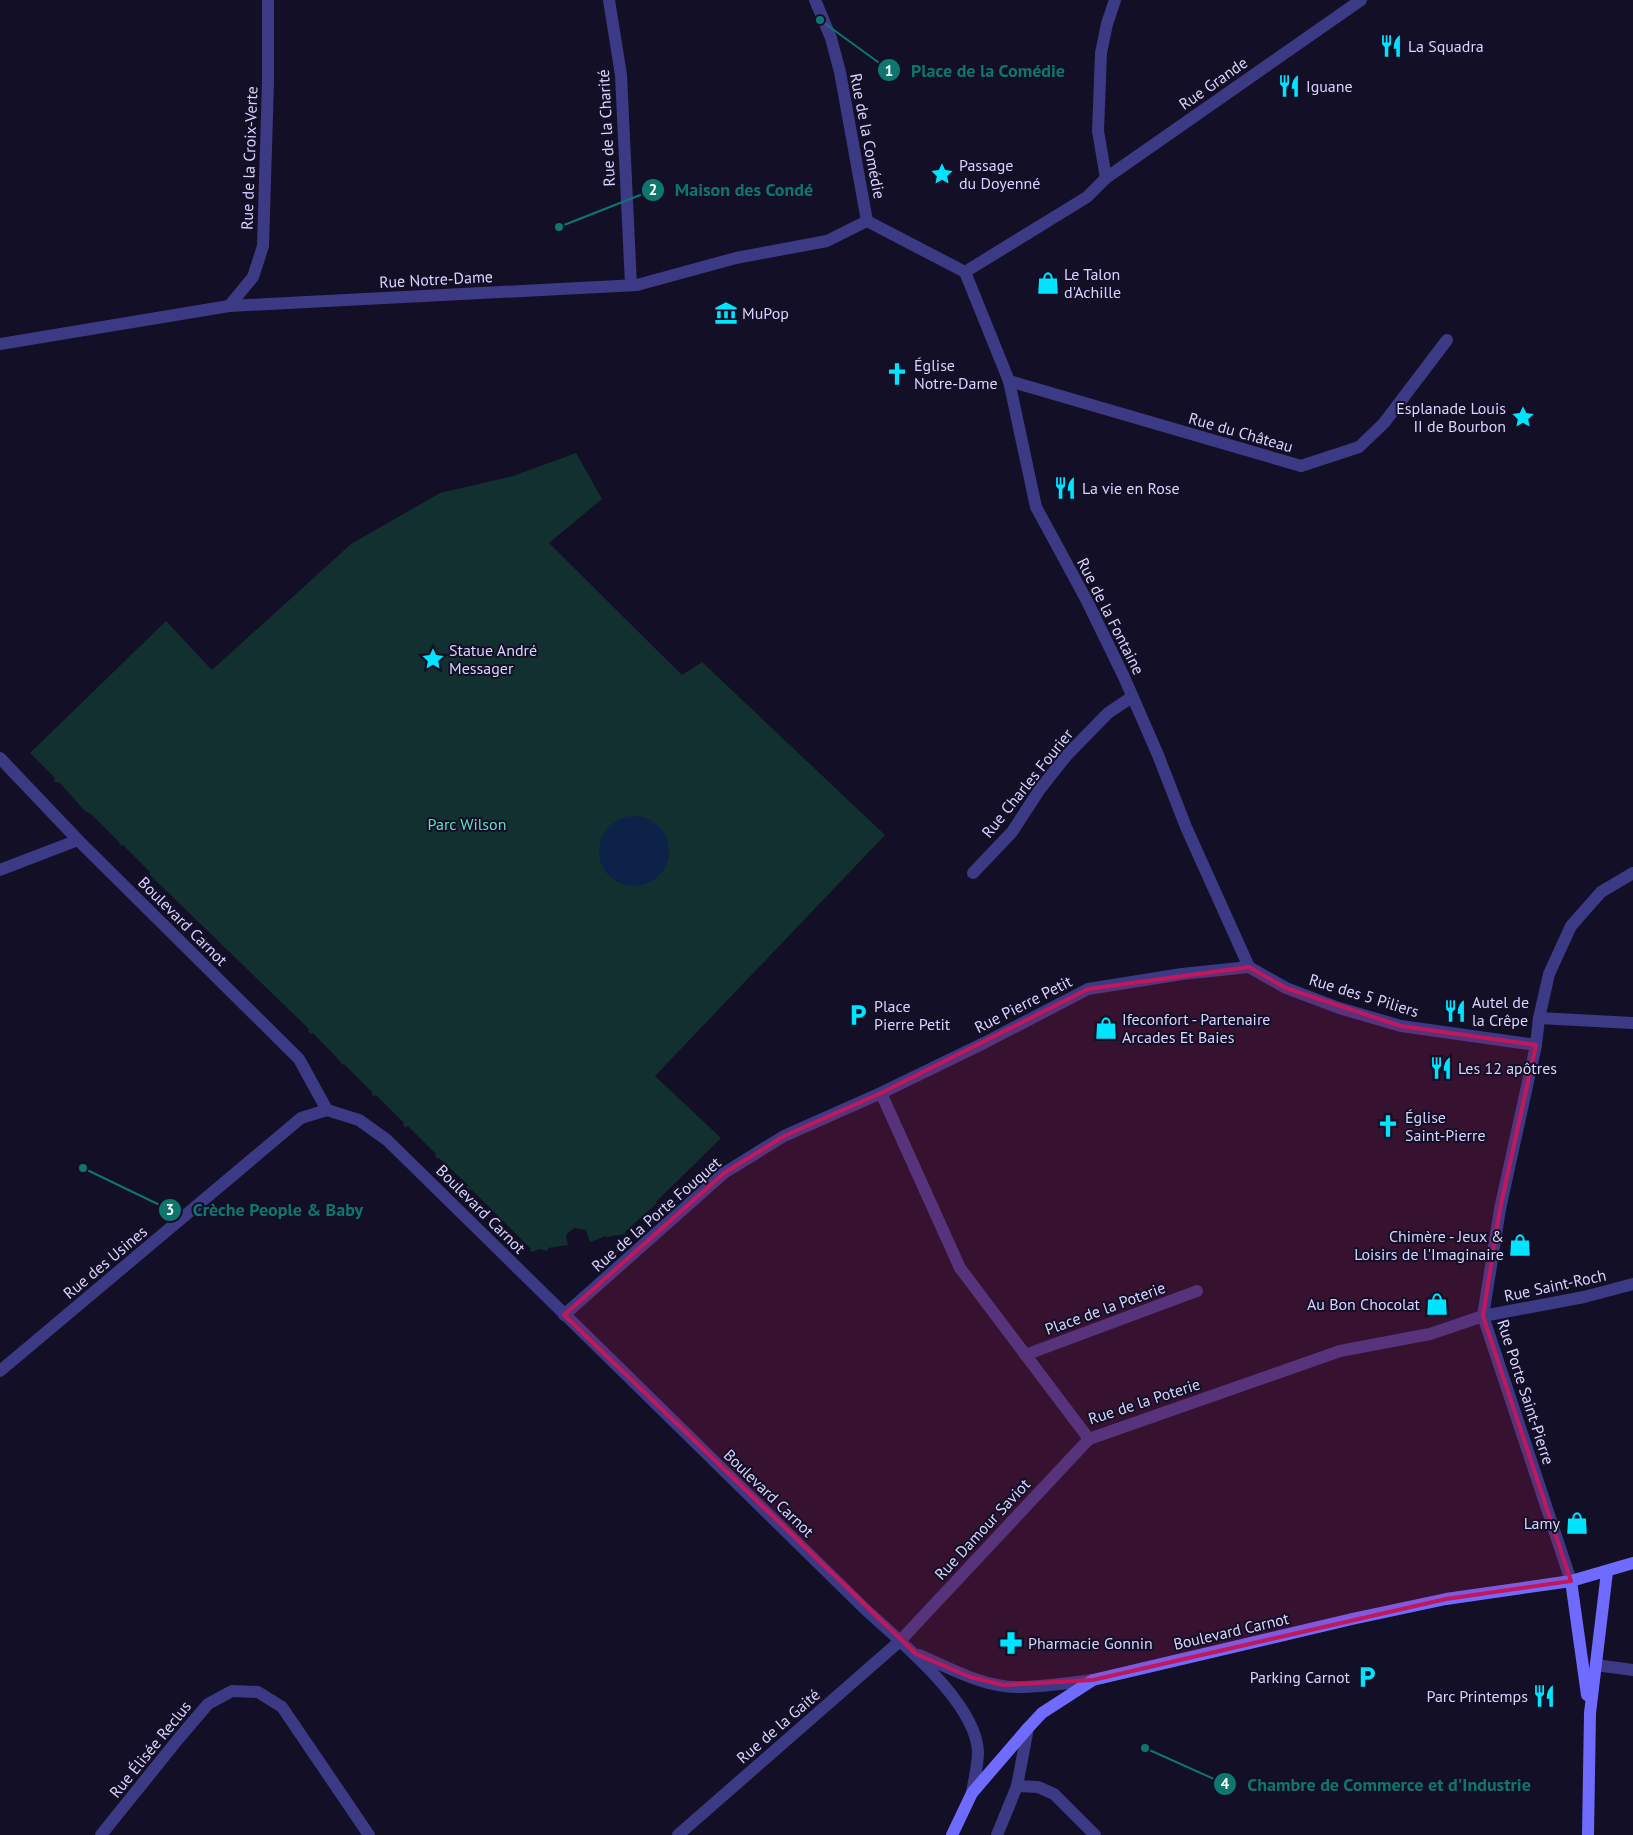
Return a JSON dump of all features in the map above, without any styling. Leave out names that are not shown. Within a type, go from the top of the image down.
[{"type":"main road","name":"Boulevard Carnot","points":[[972,1793],[1042,1713],[1093,1680],[1352,1619],[1446,1599],[1571,1582],[1633,1563]]},
{"type":"main road","points":[[1588,1835],[1590,1713],[1607,1572]]},
{"type":"main road","points":[[1571,1582],[1590,1713]]},
{"type":"main road","points":[[952,1835],[972,1793]]},
{"type":"street","name":"Rue de la Charité","points":[[610,0],[621,75],[631,285]]},
{"type":"street","name":"Rue de la Comédie","points":[[816,0],[831,38],[840,72],[868,221]]},
{"type":"street","points":[[1106,178],[1098,131],[1101,53],[1107,24],[1115,0]]},
{"type":"street","name":"Rue Grande","points":[[966,272],[1087,197],[1106,178],[1361,0]]},
{"type":"street","name":"Rue de la Croix-Verte","points":[[229,306],[253,277],[263,246],[268,82],[268,1]]},
{"type":"street","name":"Rue Notre-Dame","points":[[0,344],[229,306],[631,285],[736,258],[827,241],[868,221]]},
{"type":"street","points":[[868,221],[966,272]]},
{"type":"street","name":"Rue de la Fontaine","points":[[966,272],[1009,381],[1036,507],[1087,601],[1132,697],[1158,754],[1186,828],[1249,967]]},
{"type":"street","name":"Rue du Château","points":[[1009,381],[1301,466],[1359,447],[1384,423],[1447,340]]},
{"type":"street","name":"Rue Charles Fourier","points":[[973,873],[1012,832],[1040,789],[1067,754],[1108,713],[1132,697]]},
{"type":"street","name":"Boulevard Carnot","points":[[0,758],[78,840],[299,1059],[327,1110],[358,1120],[387,1140],[900,1642],[916,1654],[962,1708],[973,1727],[978,1752],[972,1793]]},
{"type":"street","points":[[0,870],[78,840]]},
{"type":"street","name":"Rue Porte Saint-Pierre","points":[[1571,1582],[1483,1316],[1500,1209],[1536,1045],[1538,1018],[1549,974],[1571,926],[1601,892],[1633,873]]},
{"type":"street","name":"Rue des 5 Piliers","points":[[1249,967],[1286,988],[1339,1008],[1401,1026],[1536,1045]]},
{"type":"street","name":"Rue Pierre Petit","points":[[881,1093],[984,1043],[1088,989],[1182,974],[1249,967]]},
{"type":"street","points":[[1538,1018],[1633,1023]]},
{"type":"street","name":"Rue de la Porte Fouquet","points":[[564,1315],[724,1173],[784,1136],[881,1093]]},
{"type":"street","name":"Rue de la Poterie","points":[[881,1093],[960,1268],[1089,1439],[1340,1351],[1430,1334],[1483,1316]]},
{"type":"street","name":"Rue des Usines","points":[[0,1371],[301,1118],[327,1110]]},
{"type":"street","name":"Rue Saint-Roch","points":[[1483,1316],[1584,1297],[1633,1284]]},
{"type":"street","name":"Place de la Poterie","points":[[1025,1355],[1197,1291]]},
{"type":"street","name":"Rue Damour Saviot","points":[[900,1642],[1089,1439]]},
{"type":"street","name":"Rue de la Gaité","points":[[678,1835],[900,1642]]},
{"type":"street","points":[[916,1654],[970,1677],[1003,1686],[1017,1687],[1093,1680]]},
{"type":"street","points":[[1596,1665],[1633,1670]]},
{"type":"street","name":"Rue Élisée Reclus","points":[[101,1835],[208,1704],[232,1691],[258,1692],[282,1707],[369,1835]]},
{"type":"street","points":[[997,1835],[1017,1786],[1028,1728]]},
{"type":"street","points":[[1017,1786],[1038,1787],[1054,1794],[1095,1835]]},
{"type":"highlighted area","points":[[1249,967],[1286,988],[1401,1026],[1536,1045],[1500,1209],[1483,1316],[1571,1581],[1446,1599],[1093,1680],[1003,1685],[970,1677],[916,1654],[564,1315],[724,1173],[784,1136],[881,1093],[1088,989]]},
{"type":"green space","name":"Parc Wilson","points":[[576,453],[602,499],[549,543],[682,675],[702,662],[885,835],[655,1076],[721,1138],[625,1234],[607,1238],[606,1236],[590,1242],[586,1230],[574,1228],[566,1235],[568,1245],[548,1248],[548,1250],[543,1251],[543,1249],[536,1250],[534,1252],[530,1251],[530,1248],[503,1221],[501,1222],[498,1219],[499,1217],[471,1189],[470,1191],[466,1187],[468,1185],[439,1158],[437,1159],[436,1154],[408,1126],[406,1128],[403,1125],[404,1123],[376,1095],[374,1097],[372,1092],[344,1064],[342,1065],[313,1033],[311,1034],[308,1031],[309,1029],[149,874],[150,872],[123,845],[121,846],[91,814],[85,811],[59,782],[54,781],[55,778],[30,753],[166,621],[212,670],[351,544],[440,493],[513,476]]},
{"type":"water","points":[[634,816],[647,819],[659,826],[666,838],[669,851],[666,864],[659,876],[647,883],[634,886],[621,883],[609,876],[602,864],[599,851],[602,838],[609,826],[621,819]]},
{"type":"place","name":"Place de la Comédie","points":[[820,20]]},
{"type":"place","name":"La Squadra","points":[[1391,46]]},
{"type":"place","name":"Iguane","points":[[1289,86]]},
{"type":"place","name":"Passage du Doyenné","points":[[942,174]]},
{"type":"place","name":"Maison des Condé","points":[[559,227]]},
{"type":"place","name":"Le Talon d'Achille","points":[[1048,283]]},
{"type":"place","name":"MuPop","points":[[726,313]]},
{"type":"place","name":"Église Notre-Dame","points":[[897,374]]},
{"type":"place","name":"Esplanade Louis II de Bourbon","points":[[1523,417]]},
{"type":"place","name":"La vie en Rose","points":[[1065,488]]},
{"type":"place","name":"Statue André Messager","points":[[433,659]]},
{"type":"place","name":"Autel de la Crêpe","points":[[1455,1011]]},
{"type":"place","name":"Place Pierre Petit","points":[[858,1015]]},
{"type":"place","name":"Ifeconfort - Partenaire Arcades Et Baies","points":[[1106,1028]]},
{"type":"place","name":"Les 12 apôtres","points":[[1441,1068]]},
{"type":"place","name":"Église Saint-Pierre","points":[[1388,1126]]},
{"type":"place","name":"Crèche People & Baby","points":[[83,1168]]},
{"type":"place","name":"Chimère - Jeux & Loisirs de l'Imaginaire","points":[[1520,1245]]},
{"type":"place","name":"Au Bon Chocolat","points":[[1437,1304]]},
{"type":"place","name":"Lamy","points":[[1577,1523]]},
{"type":"place","name":"Pharmacie Gonnin","points":[[1011,1643]]},
{"type":"place","name":"Parking Carnot","points":[[1367,1677]]},
{"type":"place","name":"Parc Printemps","points":[[1544,1696]]},
{"type":"place","name":"Chambre de Commerce et d'Industrie","points":[[1145,1748]]}]
